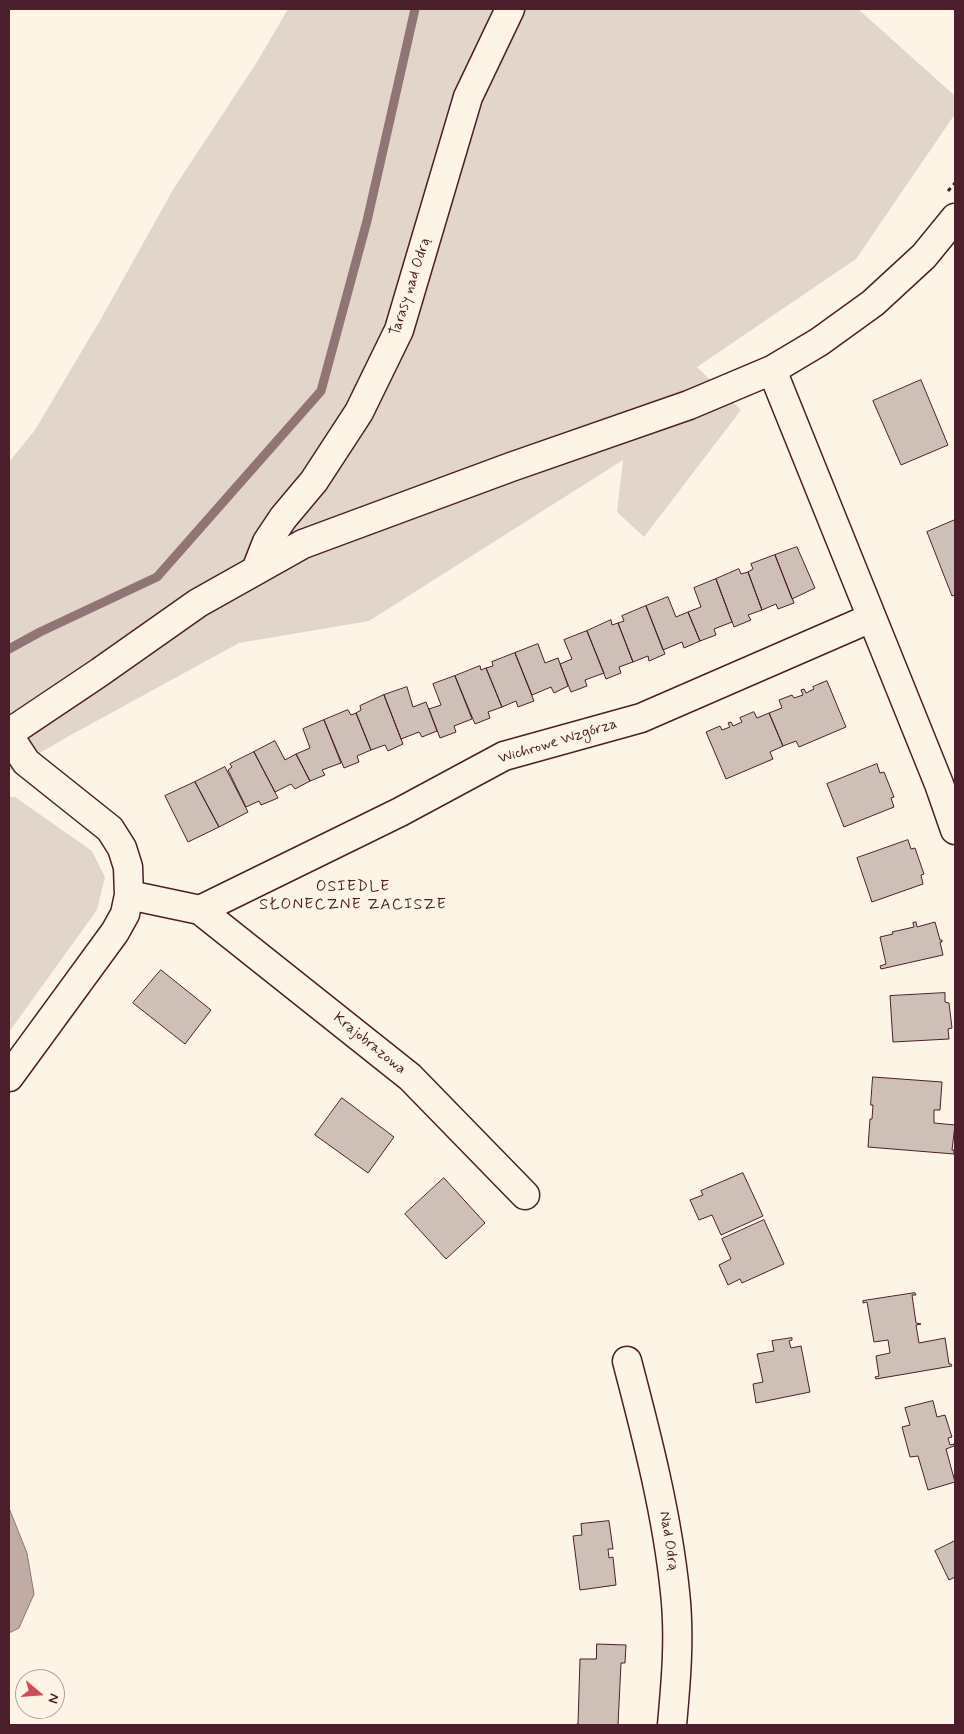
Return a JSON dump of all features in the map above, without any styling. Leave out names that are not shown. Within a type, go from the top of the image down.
[{"type":"street","name":"Tarasy nad Odrą","points":[[256,570],[267,542],[283,518],[314,481],[359,412],[399,330],[468,97],[510,9]]},
{"type":"street","points":[[9,1077],[115,932],[125,914],[128,895],[128,867],[122,848],[110,829],[26,762],[9,734],[198,603],[303,544],[511,467],[689,406],[772,370],[819,342],[873,303],[924,256],[955,218]]},
{"type":"street","points":[[772,370],[939,784],[955,830]]},
{"type":"street","name":"Wichrowe Wzgórza","points":[[200,910],[400,812],[504,756],[641,718],[871,618]]},
{"type":"street","points":[[128,895],[200,910]]},
{"type":"street","name":"Krajobrazowa","points":[[200,910],[410,1077],[524,1195]]},
{"type":"street","name":"Nad Odrą","points":[[627,1361],[662,1500],[676,1594],[678,1656],[672,1725]]},
{"type":"shaded area","points":[[288,9],[858,9],[955,96],[955,114],[856,259],[697,367],[741,410],[644,537],[617,512],[623,460],[369,621],[239,643],[9,771],[9,462],[35,430],[102,317],[174,188],[257,62]]},
{"type":"shaded area","points":[[9,797],[15,797],[92,851],[105,877],[97,910],[9,1032]]},
{"type":"shaded area","points":[[9,1508],[27,1553],[34,1594],[19,1628],[9,1633]]},
{"type":"building","points":[[921,380],[948,445],[901,465],[873,401]]},
{"type":"building","points":[[955,520],[955,595],[952,596],[927,532]]},
{"type":"building","points":[[797,547],[815,588],[792,599],[775,555]]},
{"type":"building","points":[[775,555],[794,603],[778,609],[776,604],[762,610],[748,572],[753,569],[751,564]]},
{"type":"building","points":[[739,569],[741,574],[748,572],[762,610],[748,615],[751,620],[734,627],[716,579]]},
{"type":"building","points":[[716,579],[732,622],[714,629],[716,635],[700,641],[688,612],[701,607],[694,588]]},
{"type":"building","points":[[668,597],[676,617],[688,612],[700,641],[684,648],[682,642],[663,650],[646,606]]},
{"type":"building","points":[[646,606],[665,654],[649,661],[648,656],[633,662],[618,623],[624,621],[622,616]]},
{"type":"building","points":[[611,620],[612,625],[618,623],[633,662],[619,667],[621,673],[606,679],[587,631]]},
{"type":"building","points":[[587,631],[604,673],[585,680],[587,686],[571,692],[560,664],[572,659],[564,640]]},
{"type":"building","points":[[538,644],[545,663],[558,658],[568,686],[554,693],[551,687],[532,695],[515,653]]},
{"type":"building","points":[[515,653],[534,701],[518,707],[516,701],[502,707],[486,668],[493,666],[492,662]]},
{"type":"building","points":[[480,666],[481,670],[486,668],[502,707],[488,712],[490,718],[475,724],[455,676]]},
{"type":"building","points":[[455,676],[472,719],[454,726],[456,732],[440,738],[429,709],[441,705],[433,684]]},
{"type":"building","points":[[827,681],[846,727],[799,747],[796,741],[783,746],[769,713],[782,708],[779,700],[792,695],[794,698],[803,695],[801,690],[804,689],[806,693],[814,689],[813,687]]},
{"type":"building","points":[[407,687],[413,707],[426,702],[437,731],[422,737],[419,732],[401,739],[384,695]]},
{"type":"building","points":[[384,695],[403,744],[388,751],[385,745],[371,750],[356,713],[361,710],[360,706]]},
{"type":"building","points":[[348,710],[351,715],[356,713],[371,750],[357,756],[359,762],[344,768],[324,720]]},
{"type":"building","points":[[754,712],[757,718],[769,713],[783,746],[770,752],[773,759],[726,779],[706,732],[720,726],[722,730],[730,727],[728,723],[731,722],[733,726],[742,722],[740,718]]},
{"type":"building","points":[[324,720],[341,763],[322,770],[325,775],[310,781],[296,754],[310,748],[303,729]]},
{"type":"building","points":[[275,741],[285,760],[296,754],[310,781],[295,789],[291,784],[275,792],[254,752]]},
{"type":"building","points":[[254,752],[278,798],[261,805],[259,801],[246,807],[228,770],[232,767],[230,764]]},
{"type":"building","points":[[877,764],[880,773],[884,772],[894,797],[891,798],[894,807],[844,827],[827,784]]},
{"type":"building","points":[[225,767],[248,812],[219,827],[195,782]]},
{"type":"building","points":[[195,782],[219,827],[188,842],[165,796]]},
{"type":"building","points":[[908,840],[911,849],[915,848],[924,874],[921,875],[923,884],[872,902],[857,858]]},
{"type":"building","points":[[916,922],[917,927],[935,922],[940,940],[942,940],[940,942],[943,955],[881,969],[880,966],[886,964],[880,937],[914,927],[913,923]]},
{"type":"building","points":[[161,970],[211,1010],[185,1044],[133,1003]]},
{"type":"building","points":[[945,993],[945,1002],[949,1003],[952,1028],[948,1029],[949,1039],[893,1042],[890,996]]},
{"type":"building","points":[[873,1077],[942,1082],[940,1110],[934,1110],[934,1123],[955,1125],[952,1150],[954,1150],[954,1154],[868,1147],[873,1105],[871,1105]]},
{"type":"building","points":[[342,1098],[394,1137],[368,1173],[315,1135]]},
{"type":"building","points":[[743,1173],[763,1216],[721,1235],[712,1215],[699,1220],[690,1200],[703,1195],[701,1191]]},
{"type":"building","points":[[444,1178],[485,1223],[446,1259],[405,1214]]},
{"type":"building","points":[[764,1220],[784,1264],[742,1283],[740,1279],[728,1285],[719,1265],[731,1259],[722,1239]]},
{"type":"building","points":[[915,1293],[916,1295],[912,1295],[916,1323],[921,1324],[916,1325],[919,1343],[945,1338],[949,1364],[952,1366],[876,1379],[875,1377],[879,1376],[876,1356],[890,1353],[888,1340],[874,1342],[867,1302],[863,1303],[863,1301]]},
{"type":"building","points":[[792,1338],[789,1341],[791,1348],[801,1346],[810,1392],[756,1403],[753,1384],[763,1382],[757,1354],[774,1351],[772,1341]]},
{"type":"building","points":[[933,1401],[937,1417],[945,1415],[952,1437],[948,1438],[950,1445],[954,1444],[954,1446],[946,1449],[955,1482],[928,1490],[918,1456],[910,1457],[902,1427],[910,1425],[905,1408]]},
{"type":"building","points":[[609,1521],[613,1549],[608,1549],[609,1558],[613,1557],[616,1585],[580,1590],[573,1536],[582,1535],[581,1524]]},
{"type":"building","points":[[955,1541],[955,1577],[949,1580],[935,1551]]},
{"type":"building","points":[[597,1644],[626,1645],[625,1663],[621,1663],[618,1725],[573,1725],[578,1724],[580,1659],[596,1659]]},
{"type":"waterway","points":[[9,649],[40,632],[157,577],[321,391],[367,221],[415,9]]},
{"type":"district","name":"OSIEDLE SŁONECZNE ZACISZE","points":[[353,897]]}]
